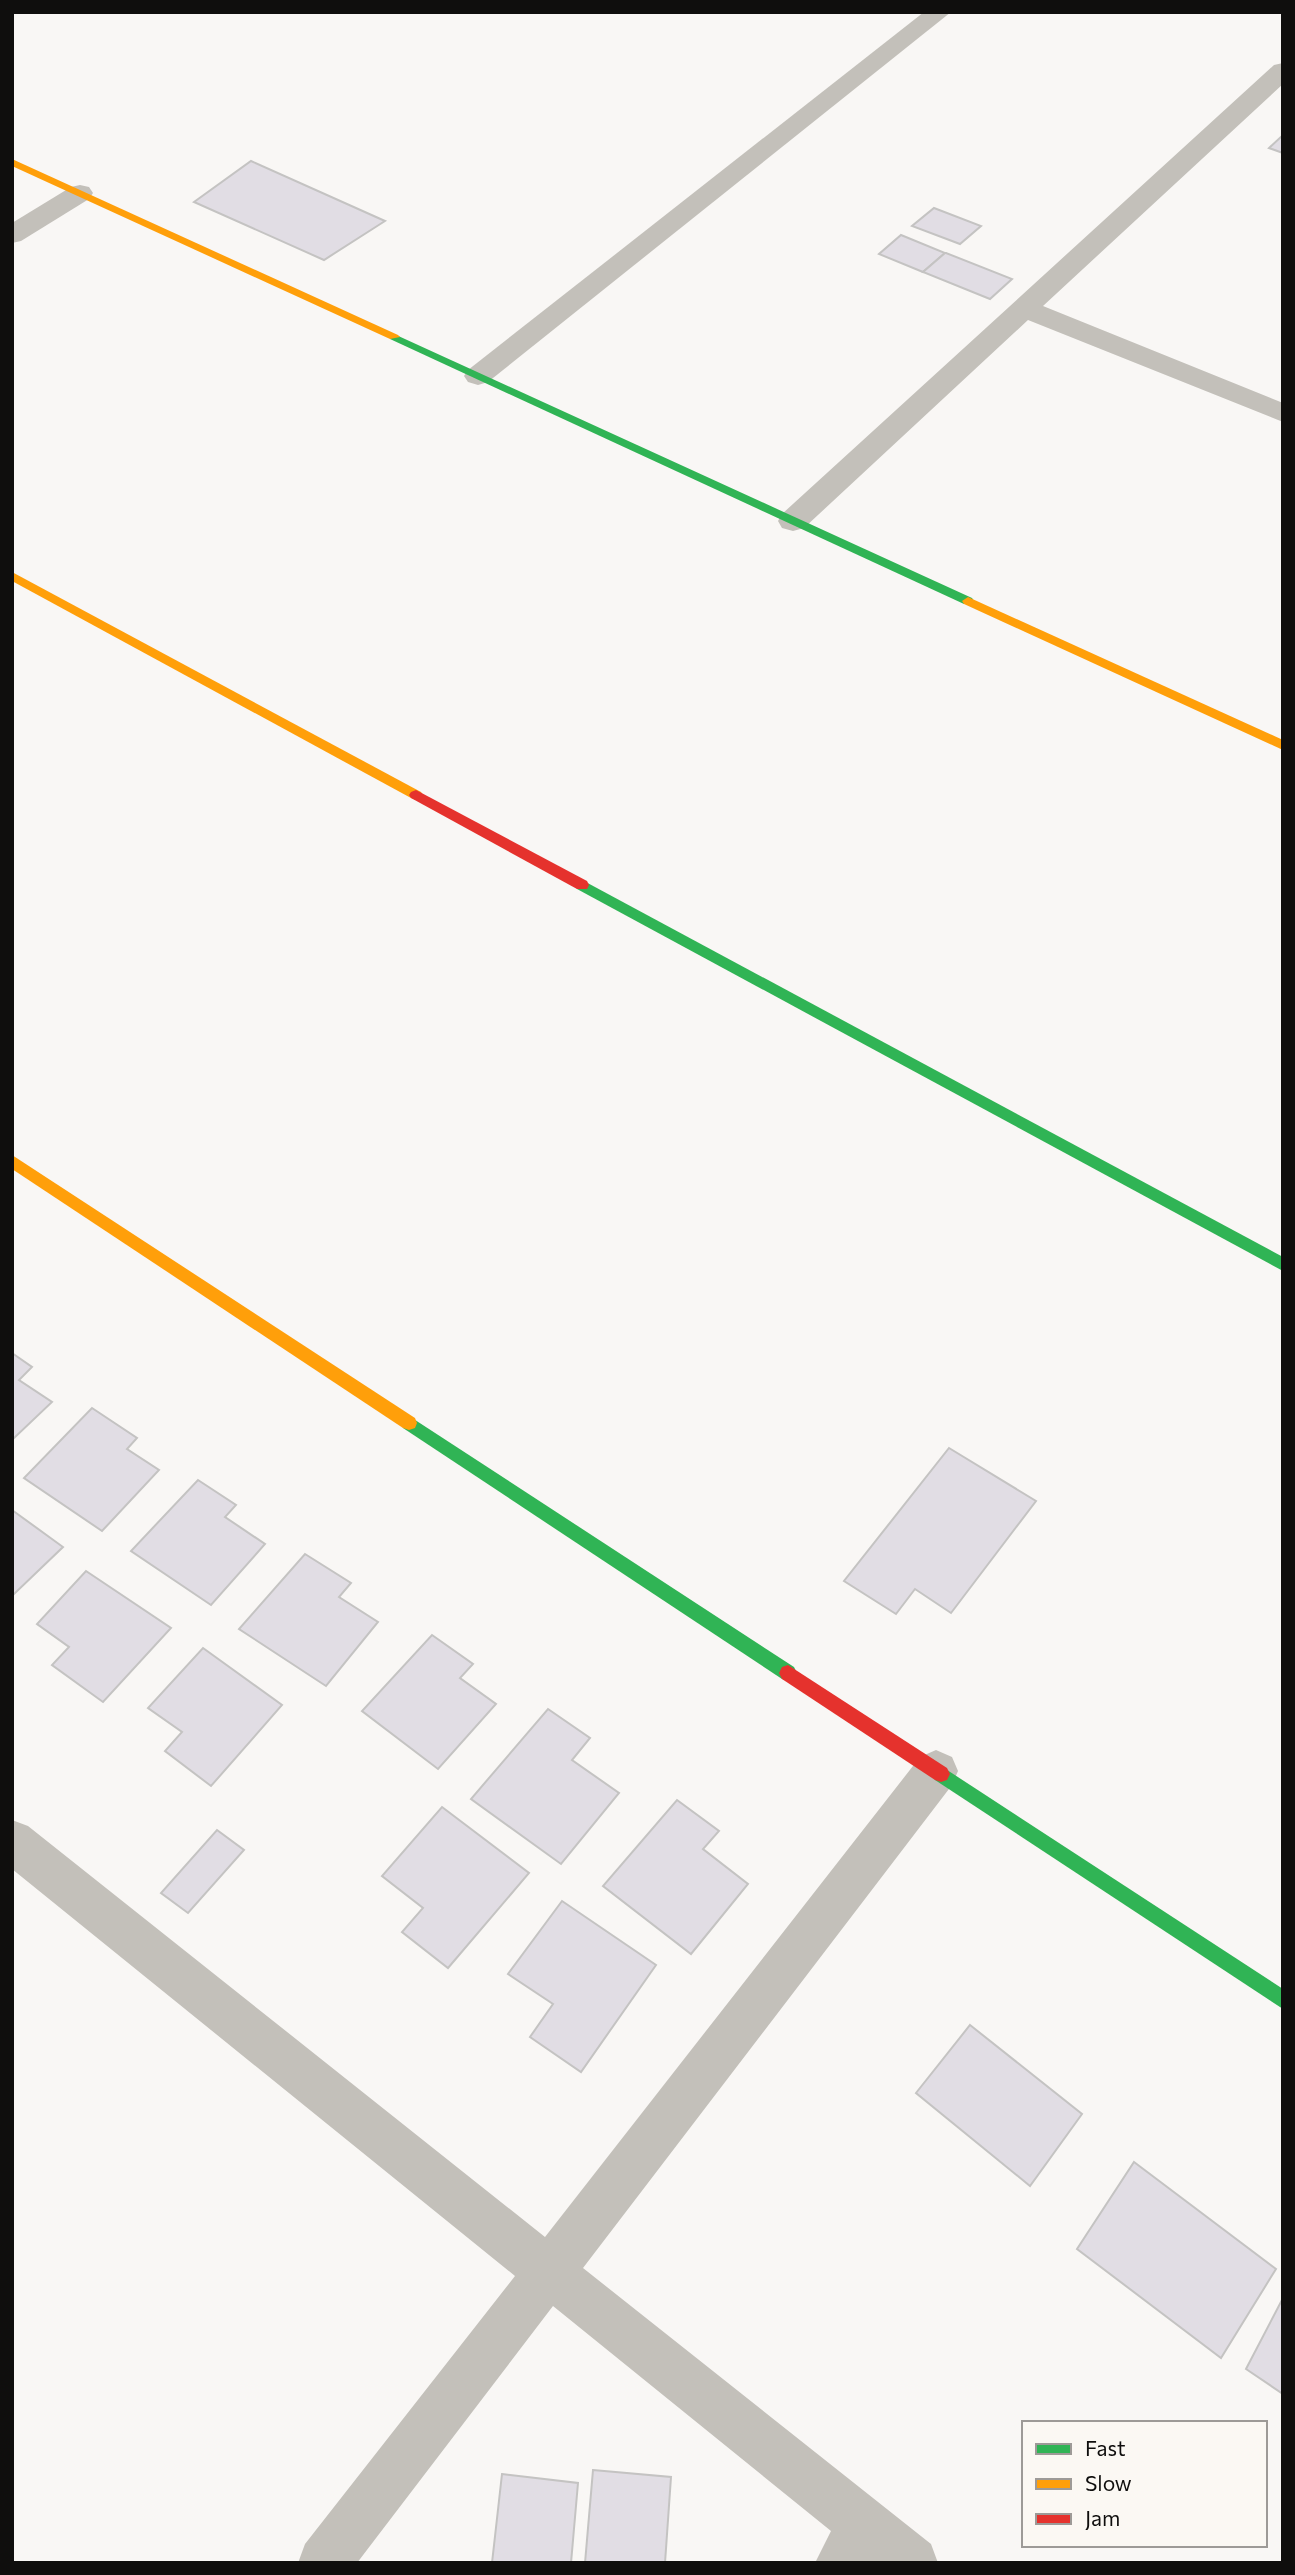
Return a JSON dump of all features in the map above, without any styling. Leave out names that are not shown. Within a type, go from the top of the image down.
[{"type":"street","points":[[478,376],[939,12]]},
{"type":"street","points":[[793,521],[1283,70]]},
{"type":"street","points":[[12,162],[1283,745]]},
{"type":"street","points":[[12,235],[80,193]]},
{"type":"street","points":[[1024,308],[1283,413]]},
{"type":"street","points":[[12,576],[1283,1265]]},
{"type":"street","points":[[12,1161],[1283,2000]]},
{"type":"street","points":[[324,2563],[936,1771]]},
{"type":"street","points":[[12,1841],[550,2272],[853,2544],[912,2563]]},
{"type":"building","points":[[1283,135],[1283,153],[1269,148]]},
{"type":"building","points":[[251,161],[385,221],[324,260],[194,202]]},
{"type":"building","points":[[934,208],[981,226],[960,244],[912,226]]},
{"type":"building","points":[[901,235],[945,253],[923,272],[879,254]]},
{"type":"building","points":[[945,253],[1012,279],[990,299],[923,272]]},
{"type":"building","points":[[12,1353],[32,1367],[19,1380],[52,1402],[12,1440]]},
{"type":"building","points":[[92,1408],[137,1438],[127,1449],[159,1470],[102,1531],[24,1478]]},
{"type":"building","points":[[949,1448],[1036,1501],[951,1613],[915,1589],[896,1614],[844,1581]]},
{"type":"building","points":[[198,1480],[236,1505],[225,1517],[265,1544],[211,1605],[131,1551]]},
{"type":"building","points":[[12,1510],[63,1547],[12,1596]]},
{"type":"building","points":[[305,1554],[351,1583],[339,1597],[378,1622],[326,1686],[239,1629]]},
{"type":"building","points":[[86,1571],[171,1628],[103,1702],[52,1665],[69,1647],[37,1624]]},
{"type":"building","points":[[432,1635],[473,1664],[460,1678],[496,1704],[438,1769],[362,1711]]},
{"type":"building","points":[[203,1648],[282,1705],[211,1786],[165,1751],[182,1732],[148,1708]]},
{"type":"building","points":[[548,1709],[590,1738],[572,1760],[619,1793],[561,1864],[471,1799]]},
{"type":"building","points":[[677,1800],[719,1831],[703,1849],[748,1884],[691,1954],[603,1886]]},
{"type":"building","points":[[442,1807],[529,1873],[448,1968],[402,1932],[423,1908],[382,1876]]},
{"type":"building","points":[[217,1830],[244,1850],[188,1913],[161,1893]]},
{"type":"building","points":[[562,1901],[656,1965],[581,2072],[530,2037],[553,2004],[508,1974]]},
{"type":"building","points":[[970,2025],[1082,2114],[1030,2186],[916,2093]]},
{"type":"building","points":[[1134,2162],[1276,2269],[1221,2358],[1077,2249]]},
{"type":"building","points":[[1283,2298],[1283,2394],[1246,2369]]},
{"type":"building","points":[[593,2470],[671,2477],[665,2563],[585,2563]]},
{"type":"building","points":[[502,2474],[578,2483],[571,2563],[492,2563]]},
{"type":"traffic: fast","points":[[394,337],[968,601]]},
{"type":"traffic: fast","points":[[582,885],[1283,1265]]},
{"type":"traffic: fast","points":[[409,1423],[788,1673]]},
{"type":"traffic: fast","points":[[941,1774],[1283,2000]]},
{"type":"traffic: slow","points":[[12,162],[394,337]]},
{"type":"traffic: slow","points":[[12,576],[416,795]]},
{"type":"traffic: slow","points":[[968,601],[1283,745]]},
{"type":"traffic: slow","points":[[12,1161],[409,1423]]},
{"type":"traffic: jam","points":[[416,795],[582,885]]},
{"type":"traffic: jam","points":[[788,1673],[941,1774]]}]
